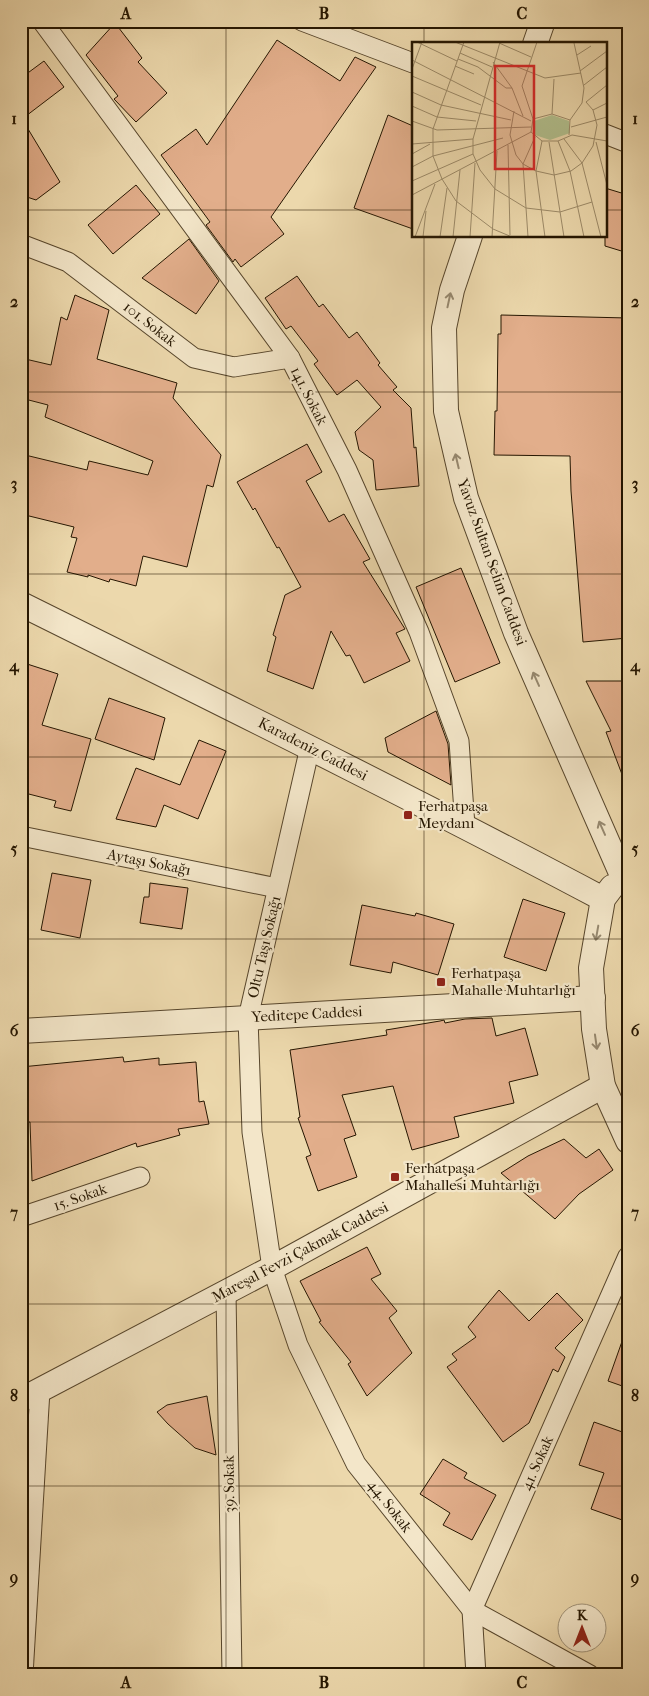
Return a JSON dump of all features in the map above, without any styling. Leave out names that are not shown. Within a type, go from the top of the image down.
[{"type":"street","name":"141. Sokak","points":[[42,21],[290,358],[347,470],[419,632],[459,741],[465,826]]},
{"type":"street","points":[[302,21],[412,63]]},
{"type":"street","points":[[536,42],[542,21]]},
{"type":"street","points":[[606,134],[628,143]]},
{"type":"street","name":"Yavuz Sultan Selim Caddesi","points":[[469,238],[452,290],[444,328],[446,410],[466,498],[516,633],[625,871]]},
{"type":"street","name":"101. Sokak","points":[[21,244],[68,262],[194,358],[234,366],[290,358]]},
{"type":"street","name":"Karadeniz Caddesi","points":[[21,604],[310,747],[603,899]]},
{"type":"street","name":"Oltu Taşı Sokağı","points":[[272,1268],[252,1132],[248,1018],[310,747]]},
{"type":"street","name":"Aytaşı Sokağı","points":[[21,836],[277,888]]},
{"type":"street","points":[[625,871],[603,899],[591,968],[594,1030],[602,1086],[628,1141]]},
{"type":"street","name":"Yeditepe Caddesi","points":[[21,1031],[593,998]]},
{"type":"street","name":"Mareşal Fevzi Çakmak Caddesi","points":[[30,1395],[272,1268],[602,1086]]},
{"type":"street","name":"15. Sokak","points":[[21,1217],[140,1177]]},
{"type":"street","name":"41. Sokak","points":[[476,1675],[472,1610],[628,1256]]},
{"type":"street","name":"44. Sokak","points":[[272,1268],[298,1345],[356,1464],[472,1610],[590,1675]]},
{"type":"street","name":"39. Sokak","points":[[226,1292],[232,1675]]},
{"type":"street","points":[[23,1675],[30,1395]]},
{"type":"building","points":[[115,23],[142,58],[138,62],[167,93],[136,122],[114,99],[118,96],[86,55]]},
{"type":"building","points":[[277,40],[340,81],[355,57],[376,67],[271,217],[284,234],[241,267],[235,259],[233,262],[206,225],[210,222],[161,155],[196,129],[207,145]]},
{"type":"building","points":[[44,61],[64,87],[22,119],[60,182],[36,200],[21,195],[21,78]]},
{"type":"building","points":[[388,115],[412,126],[412,229],[354,208]]},
{"type":"building","points":[[136,185],[160,214],[113,254],[88,225]]},
{"type":"building","points":[[606,188],[628,195],[628,253],[605,246]]},
{"type":"building","points":[[189,239],[219,281],[196,314],[142,278]]},
{"type":"building","points":[[297,276],[319,307],[323,304],[349,338],[357,332],[380,363],[378,365],[397,387],[393,390],[411,408],[419,486],[376,490],[373,460],[359,450],[355,432],[381,407],[357,380],[337,395],[314,364],[318,361],[291,326],[286,329],[265,298]]},
{"type":"building","points":[[75,295],[109,310],[97,359],[177,383],[173,398],[221,455],[213,487],[207,485],[187,567],[143,556],[136,586],[110,579],[109,582],[88,575],[88,577],[67,572],[77,538],[71,537],[74,527],[21,514],[21,454],[87,470],[89,461],[148,475],[153,461],[45,417],[48,405],[21,398],[21,358],[51,365],[61,317],[67,320]]},
{"type":"building","points":[[501,315],[628,318],[628,638],[583,642],[570,456],[494,455],[495,411],[497,411],[498,334],[501,334]]},
{"type":"building","points":[[307,444],[322,472],[306,481],[329,522],[344,514],[370,559],[363,562],[405,629],[396,633],[410,661],[364,683],[350,655],[346,656],[331,631],[313,689],[267,671],[276,637],[273,635],[285,595],[301,587],[279,547],[277,548],[255,508],[253,510],[237,482]]},
{"type":"building","points":[[461,568],[500,663],[455,682],[416,587]]},
{"type":"building","points":[[21,662],[58,674],[42,725],[91,739],[71,811],[54,807],[56,801],[21,792]]},
{"type":"building","points":[[586,681],[628,681],[628,785],[626,785],[606,732],[611,731]]},
{"type":"building","points":[[109,698],[165,718],[154,760],[95,739]]},
{"type":"building","points":[[436,711],[448,744],[451,785],[388,752],[385,738]]},
{"type":"building","points":[[199,740],[226,751],[198,819],[164,805],[156,827],[116,819],[136,768],[180,785]]},
{"type":"building","points":[[52,873],[91,880],[80,938],[41,930]]},
{"type":"building","points":[[150,883],[188,888],[182,929],[140,923],[144,897],[149,897]]},
{"type":"building","points":[[523,899],[565,913],[546,971],[504,957]]},
{"type":"building","points":[[362,905],[415,916],[416,913],[454,924],[438,975],[393,962],[391,973],[350,965]]},
{"type":"building","points":[[492,1018],[496,1036],[525,1028],[538,1075],[509,1082],[514,1103],[454,1117],[459,1137],[412,1150],[393,1086],[342,1095],[356,1135],[344,1139],[357,1177],[318,1191],[306,1157],[311,1155],[298,1118],[300,1117],[290,1050],[387,1035],[386,1030],[444,1020],[445,1023],[465,1019]]},
{"type":"building","points":[[123,1057],[124,1062],[159,1058],[159,1065],[196,1062],[199,1102],[204,1101],[209,1124],[178,1129],[180,1135],[137,1147],[136,1143],[32,1181],[30,1122],[21,1123],[21,1067]]},
{"type":"building","points":[[564,1139],[586,1158],[599,1149],[613,1170],[579,1194],[555,1219],[501,1173],[528,1156]]},
{"type":"building","points":[[367,1247],[381,1274],[371,1279],[397,1311],[389,1318],[412,1353],[367,1396],[348,1364],[351,1362],[319,1322],[321,1321],[300,1281]]},
{"type":"building","points":[[499,1290],[529,1321],[557,1293],[583,1320],[555,1348],[565,1357],[558,1372],[553,1369],[529,1423],[503,1442],[447,1367],[457,1360],[452,1354],[476,1337],[468,1327]]},
{"type":"building","points":[[625,1333],[628,1334],[628,1388],[608,1381]]},
{"type":"building","points":[[207,1396],[216,1455],[195,1448],[157,1412],[167,1405]]},
{"type":"building","points":[[594,1422],[628,1434],[628,1522],[591,1509],[604,1473],[579,1465]]},
{"type":"building","points":[[443,1459],[467,1473],[464,1478],[496,1495],[472,1540],[443,1525],[450,1513],[420,1494]]},
{"type":"place","name":"Ferhatpaşa Meydanı","points":[[408,815]]},
{"type":"place","name":"Ferhatpaşa Mahalle Muhtarlığı","points":[[441,982]]},
{"type":"place","name":"Ferhatpaşa Mahallesi Muhtarlığı","points":[[395,1177]]}]
